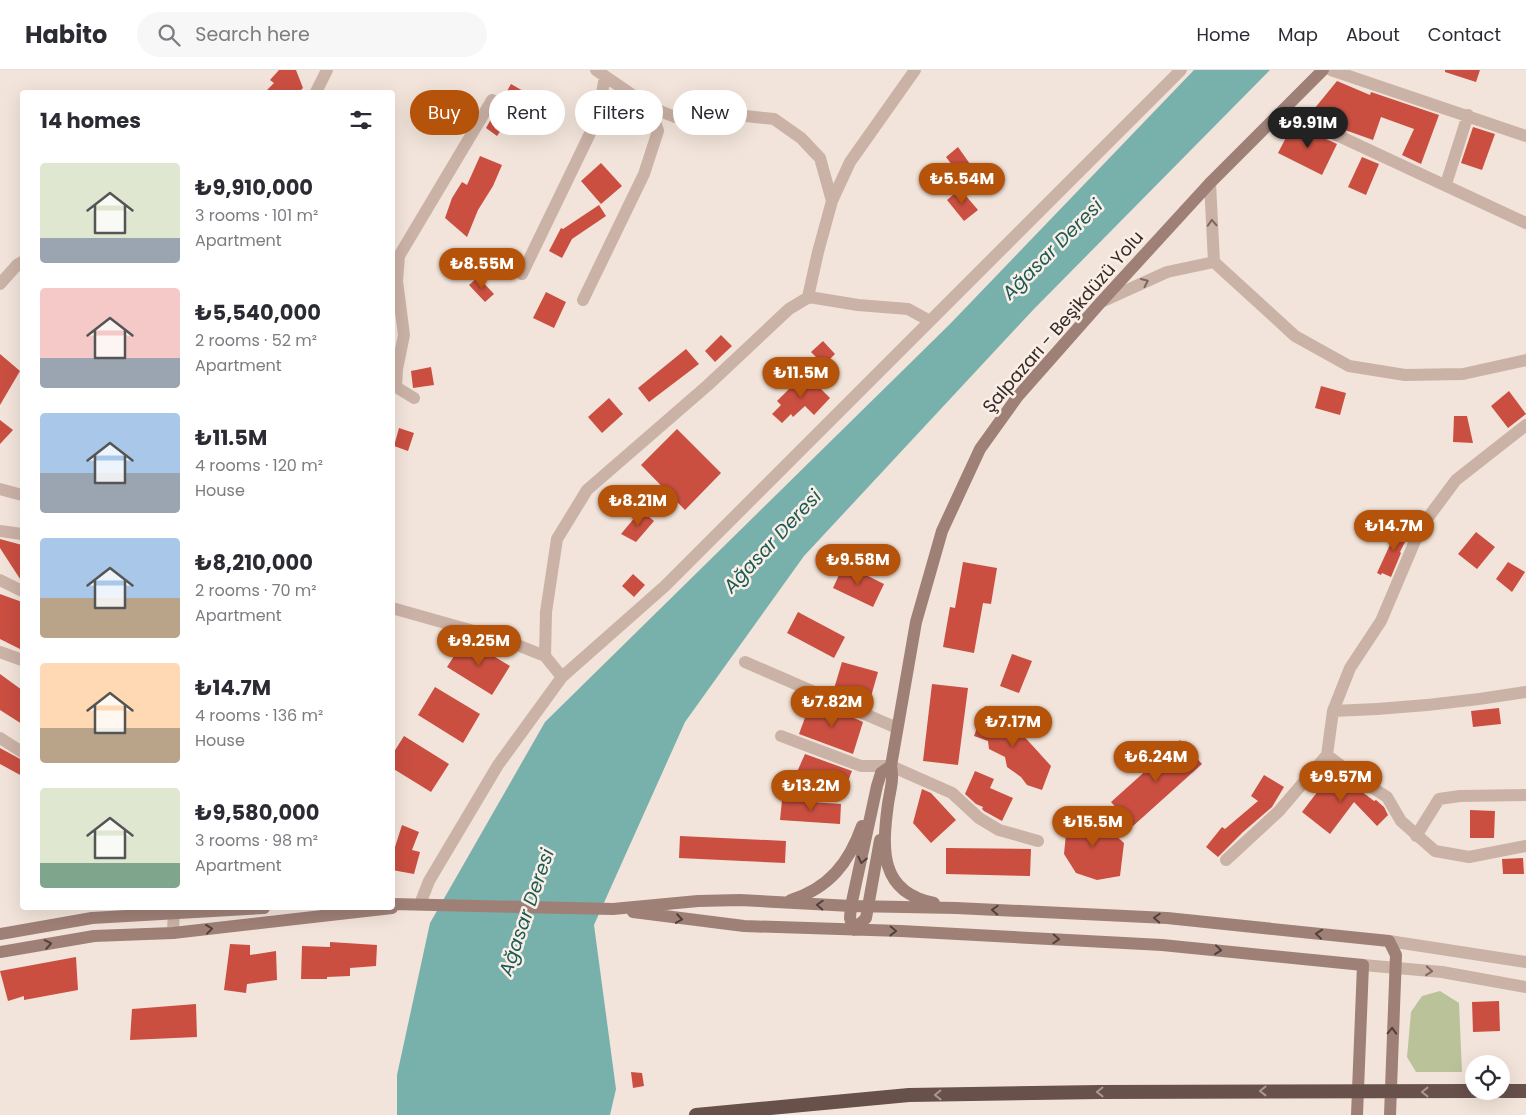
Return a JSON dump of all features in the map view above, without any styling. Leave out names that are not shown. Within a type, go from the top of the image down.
[{"type":"highway","points":[[696,1115],[909,1095],[1099,1092],[1465,1091]]},
{"type":"highway","points":[[1510,1091],[1526,1091]]},
{"type":"main road","name":"Şalpazarı - Beşikdüzü Yolu","points":[[890,766],[916,622],[942,531],[980,449],[1018,396],[1101,302],[1210,183],[1323,70]]},
{"type":"main road","points":[[783,903],[806,895],[820,886],[837,872],[848,858],[856,843],[881,773],[890,766],[893,778],[875,862],[866,918],[854,930]]},
{"type":"main road","points":[[854,930],[850,918],[851,906],[877,786]]},
{"type":"main road","points":[[888,804],[885,847],[886,863],[892,877],[901,888],[910,894],[925,901],[956,908]]},
{"type":"main road","points":[[395,906],[420,904],[613,909],[698,901],[956,908],[1167,918],[1389,941],[1396,955],[1397,968],[1393,1009],[1390,1115]]},
{"type":"main road","points":[[613,909],[686,920],[744,926],[901,931],[1162,945],[1363,965],[1357,1115]]},
{"type":"main road","points":[[0,934],[92,918],[174,910]]},
{"type":"main road","points":[[0,952],[94,936],[173,933],[360,910]]},
{"type":"street","points":[[317,90],[327,70]]},
{"type":"street","points":[[808,298],[832,201],[850,162],[915,70]]},
{"type":"street","points":[[420,904],[430,881],[498,765],[562,677],[665,586],[1181,70]]},
{"type":"street","points":[[1331,70],[1526,136]]},
{"type":"street","points":[[600,73],[625,90]]},
{"type":"street","points":[[522,274],[597,119],[600,73]]},
{"type":"street","points":[[414,398],[396,387],[397,369],[404,335],[395,280],[399,256],[489,105]]},
{"type":"street","points":[[1283,110],[1446,184],[1526,223]]},
{"type":"street","points":[[663,112],[675,117],[736,115],[774,119],[800,138],[820,158],[832,201]]},
{"type":"street","points":[[1446,184],[1468,115]]},
{"type":"street","points":[[583,300],[644,174],[657,135]]},
{"type":"street","points":[[1210,183],[1214,262],[1295,336],[1349,366],[1405,375],[1463,374],[1526,360]]},
{"type":"street","points":[[1101,302],[1167,272],[1214,262]]},
{"type":"street","points":[[0,284],[16,265],[20,263]]},
{"type":"street","points":[[545,656],[546,612],[557,539],[588,490],[708,385],[789,310],[808,298],[858,305],[908,308],[930,321]]},
{"type":"street","points":[[1226,860],[1279,811],[1327,755],[1333,711],[1350,668],[1380,621],[1421,528],[1456,480],[1526,425]]},
{"type":"street","points":[[0,489],[20,494]]},
{"type":"street","points":[[0,531],[20,534]]},
{"type":"street","points":[[0,580],[20,590]]},
{"type":"street","points":[[395,609],[502,639],[545,656],[562,677]]},
{"type":"street","points":[[0,652],[20,659]]},
{"type":"street","points":[[745,662],[897,728]]},
{"type":"street","points":[[1333,711],[1452,704],[1526,692]]},
{"type":"street","points":[[781,736],[861,766],[890,766],[952,793],[979,818],[1000,830],[1038,840]]},
{"type":"street","points":[[0,738],[20,751]]},
{"type":"street","points":[[1327,755],[1357,778],[1387,797],[1401,821],[1435,851],[1468,857],[1526,846]]},
{"type":"street","points":[[1416,836],[1439,800],[1460,796],[1526,794]]},
{"type":"street","points":[[173,933],[174,910]]},
{"type":"street","points":[[1389,941],[1526,962]]},
{"type":"street","points":[[1363,965],[1442,972],[1526,987]]},
{"type":"green space","points":[[1440,991],[1459,1003],[1462,1072],[1416,1072],[1407,1057],[1411,1012],[1422,996]]},
{"type":"water","name":"Ağasar Deresi","points":[[1194,70],[1270,70],[1033,310],[804,556],[685,722],[594,925],[616,1089],[610,1115],[397,1115],[397,1075],[430,923],[545,722],[950,324]]},
{"type":"building","points":[[279,70],[296,70],[303,88],[301,90],[267,90],[274,83],[270,80]]},
{"type":"building","points":[[1445,70],[1480,70],[1476,82],[1445,72]]},
{"type":"building","points":[[1337,81],[1370,95],[1371,92],[1439,115],[1421,164],[1402,155],[1414,129],[1381,117],[1373,140],[1310,114]]},
{"type":"building","points":[[511,84],[521,90],[508,90]]},
{"type":"building","points":[[1293,124],[1337,144],[1322,175],[1278,153]]},
{"type":"building","points":[[1473,127],[1495,134],[1482,170],[1461,163]]},
{"type":"building","points":[[958,147],[970,164],[958,173],[946,157]]},
{"type":"building","points":[[480,156],[502,165],[493,186],[478,210],[467,237],[445,218],[452,198],[462,182],[467,185]]},
{"type":"building","points":[[1362,157],[1379,164],[1366,195],[1348,187]]},
{"type":"building","points":[[601,163],[622,186],[601,204],[581,181]]},
{"type":"building","points":[[960,189],[978,210],[964,221],[947,200]]},
{"type":"building","points":[[599,205],[606,216],[572,239],[562,258],[549,251],[561,228],[563,229]]},
{"type":"building","points":[[478,277],[494,294],[485,302],[469,285]]},
{"type":"building","points":[[546,292],[566,302],[554,328],[533,318]]},
{"type":"building","points":[[721,335],[732,346],[715,362],[705,351]]},
{"type":"building","points":[[823,341],[835,354],[824,365],[811,352]]},
{"type":"building","points":[[686,349],[699,364],[649,402],[638,388]]},
{"type":"building","points":[[0,354],[20,371],[0,405]]},
{"type":"building","points":[[431,367],[434,385],[413,388],[411,371]]},
{"type":"building","points":[[805,373],[830,398],[814,415],[805,406],[793,417],[791,414],[782,423],[772,414],[781,405],[777,401]]},
{"type":"building","points":[[1321,386],[1346,393],[1340,415],[1315,408]]},
{"type":"building","points":[[1509,391],[1526,414],[1508,428],[1491,406]]},
{"type":"building","points":[[609,398],[623,414],[602,433],[588,417]]},
{"type":"building","points":[[1454,416],[1467,416],[1473,443],[1453,442]]},
{"type":"building","points":[[0,420],[13,430],[0,444]]},
{"type":"building","points":[[399,428],[414,433],[408,451],[395,446]]},
{"type":"building","points":[[677,429],[721,473],[685,510],[641,465]]},
{"type":"building","points":[[641,510],[654,521],[636,542],[621,534]]},
{"type":"building","points":[[1399,525],[1411,530],[1400,552],[1391,577],[1382,573],[1381,575],[1377,573]]},
{"type":"building","points":[[1476,532],[1495,547],[1477,569],[1458,554]]},
{"type":"building","points":[[0,539],[20,544],[20,579],[0,548]]},
{"type":"building","points":[[963,562],[997,568],[991,604],[983,603],[974,653],[943,647],[950,607],[955,608]]},
{"type":"building","points":[[1508,562],[1525,572],[1512,592],[1496,579]]},
{"type":"building","points":[[844,564],[884,584],[873,607],[833,588]]},
{"type":"building","points":[[633,574],[645,585],[634,597],[622,586]]},
{"type":"building","points":[[0,594],[20,601],[20,649],[0,639]]},
{"type":"building","points":[[798,612],[845,637],[834,658],[787,633]]},
{"type":"building","points":[[465,639],[510,666],[492,695],[447,667]]},
{"type":"building","points":[[1012,654],[1032,661],[1019,693],[1000,686]]},
{"type":"building","points":[[842,662],[878,672],[868,707],[833,692]]},
{"type":"building","points":[[0,674],[20,689],[20,723],[0,710]]},
{"type":"building","points":[[932,684],[968,688],[958,765],[923,761]]},
{"type":"building","points":[[435,687],[480,714],[463,743],[418,715]]},
{"type":"building","points":[[810,704],[828,710],[829,707],[863,722],[853,754],[799,734]]},
{"type":"building","points":[[985,706],[1002,712],[1051,766],[1042,790],[1027,785],[1021,777],[1007,767],[1005,757],[989,749],[988,741],[974,736]]},
{"type":"building","points":[[1499,708],[1501,724],[1473,727],[1471,711]]},
{"type":"building","points":[[404,736],[449,764],[431,792],[395,770],[395,750]]},
{"type":"building","points":[[1180,740],[1202,764],[1133,826],[1111,802]]},
{"type":"building","points":[[0,748],[20,759],[20,775],[0,764]]},
{"type":"building","points":[[805,754],[852,771],[844,791],[797,772]]},
{"type":"building","points":[[1334,770],[1384,807],[1388,815],[1377,826],[1354,802],[1330,834],[1302,812]]},
{"type":"building","points":[[975,771],[994,779],[990,788],[1013,798],[1002,821],[984,811],[983,807],[976,804],[965,794]]},
{"type":"building","points":[[1264,775],[1284,787],[1272,807],[1218,857],[1206,847],[1222,827],[1225,829],[1258,801],[1251,796]]},
{"type":"building","points":[[922,789],[931,793],[956,820],[931,843],[913,823]]},
{"type":"building","points":[[782,800],[841,804],[840,824],[780,820]]},
{"type":"building","points":[[1470,810],[1495,811],[1494,838],[1470,838]]},
{"type":"building","points":[[1068,814],[1094,816],[1124,843],[1120,876],[1097,880],[1076,873],[1064,854]]},
{"type":"building","points":[[402,825],[419,832],[412,850],[420,852],[414,874],[395,871],[395,847]]},
{"type":"building","points":[[680,836],[786,841],[785,863],[679,858]]},
{"type":"building","points":[[946,848],[1031,849],[1030,876],[946,874]]},
{"type":"building","points":[[1523,858],[1524,874],[1503,874],[1502,859]]},
{"type":"building","points":[[330,942],[377,945],[376,966],[350,968],[350,976],[327,977],[327,979],[301,979],[302,946],[330,947]]},
{"type":"building","points":[[230,944],[250,945],[250,955],[276,951],[277,980],[247,984],[246,993],[224,990]]},
{"type":"building","points":[[76,957],[78,990],[24,1000],[24,996],[8,1001],[0,971]]},
{"type":"building","points":[[1499,1001],[1500,1031],[1473,1032],[1472,1002]]},
{"type":"building","points":[[196,1004],[197,1037],[130,1040],[132,1009]]},
{"type":"building","points":[[631,1072],[642,1073],[644,1086],[633,1088]]}]
